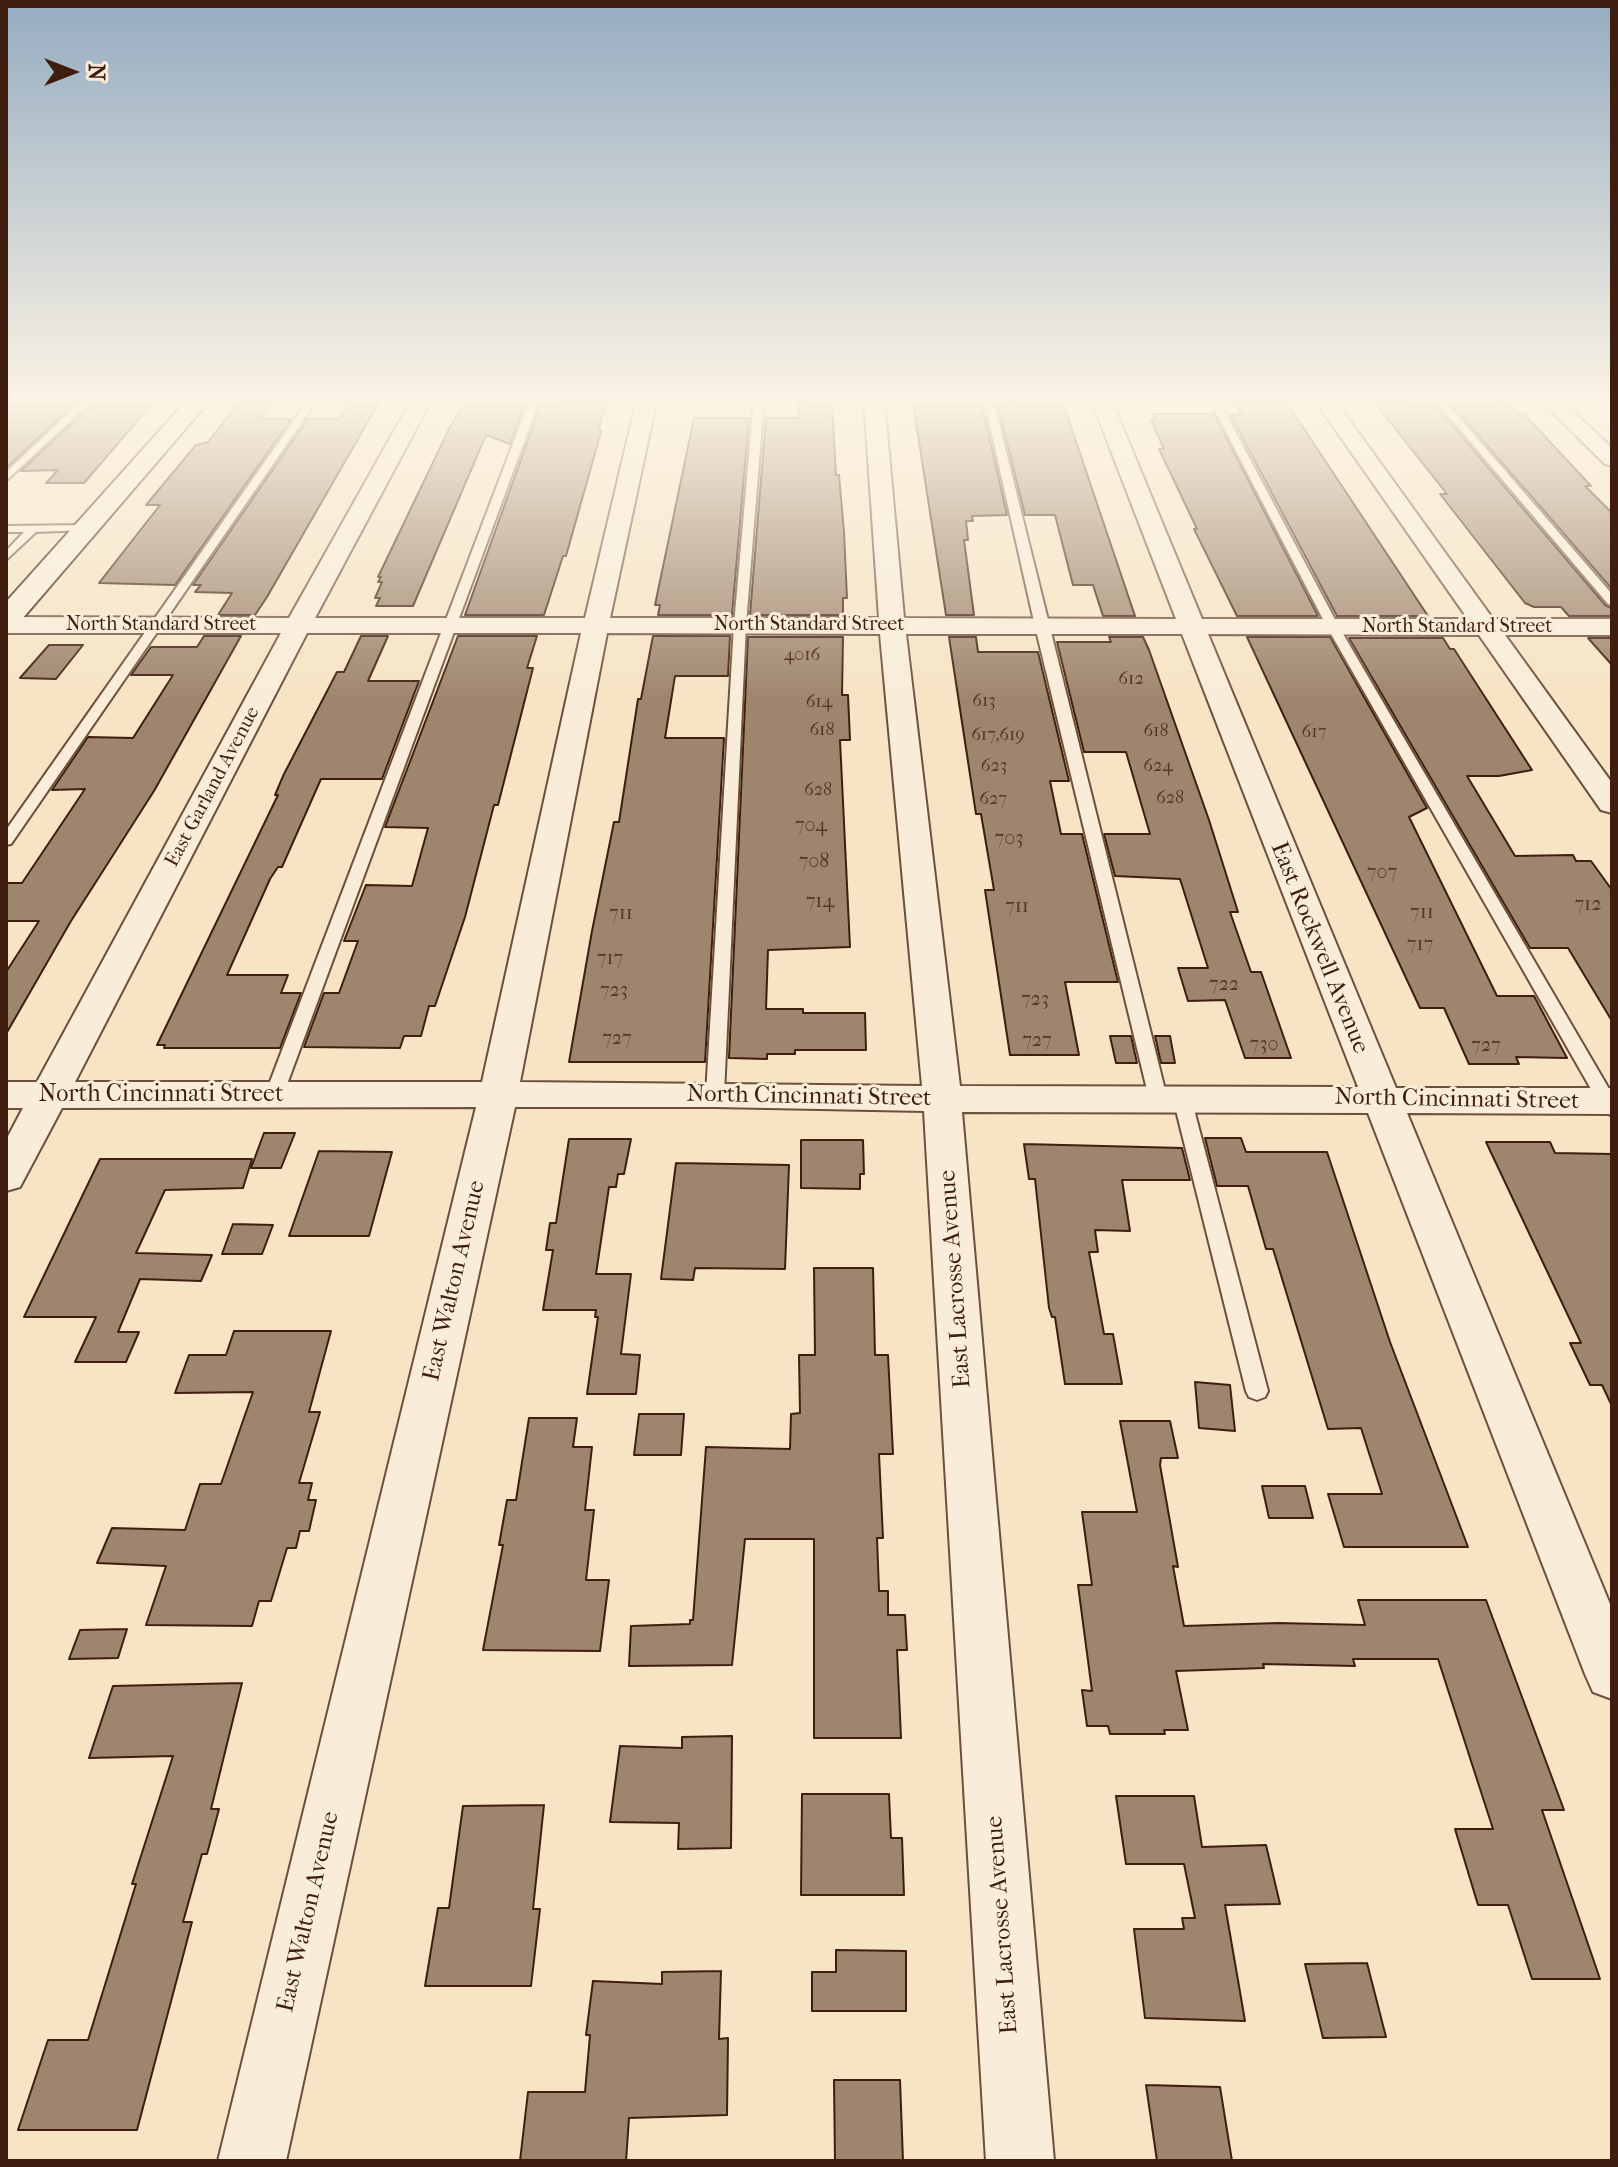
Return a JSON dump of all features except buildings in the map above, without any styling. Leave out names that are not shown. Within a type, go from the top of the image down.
[{"type":"street","points":[[6,622],[110,500]]},
{"type":"street","name":"East Garland Avenue","points":[[6,1177],[367,500]]},
{"type":"street","name":"East Walton Avenue","points":[[252,2161],[498,1095],[624,500]]},
{"type":"street","name":"East Lacrosse Avenue","points":[[882,500],[892,625],[942,1099],[1020,2161]]},
{"type":"street","name":"East Rockwell Avenue","points":[[1140,500],[1612,1674]]},
{"type":"street","points":[[1395,500],[1612,804]]},
{"type":"street","name":"North Standard Street","points":[[6,622],[153,625],[1612,627]]},
{"type":"street","name":"North Cincinnati Street","points":[[6,1095],[715,1094],[942,1099],[1380,1098],[1610,1104]]},
{"type":"lane","points":[[6,841],[241,500]]},
{"type":"lane","points":[[274,1095],[497,500]]},
{"type":"lane","points":[[715,1094],[740,625],[750,500]]},
{"type":"lane","points":[[1012,500],[1041,626],[1170,1098],[1257,1391]]},
{"type":"lane","points":[[1266,500],[1333,627],[1610,1104]]},
{"type":"lane","points":[[1525,500],[1612,601]]},
{"type":"lane","points":[[6,529],[85,528]]},
{"type":"lane","points":[[6,557],[33,529]]}]
